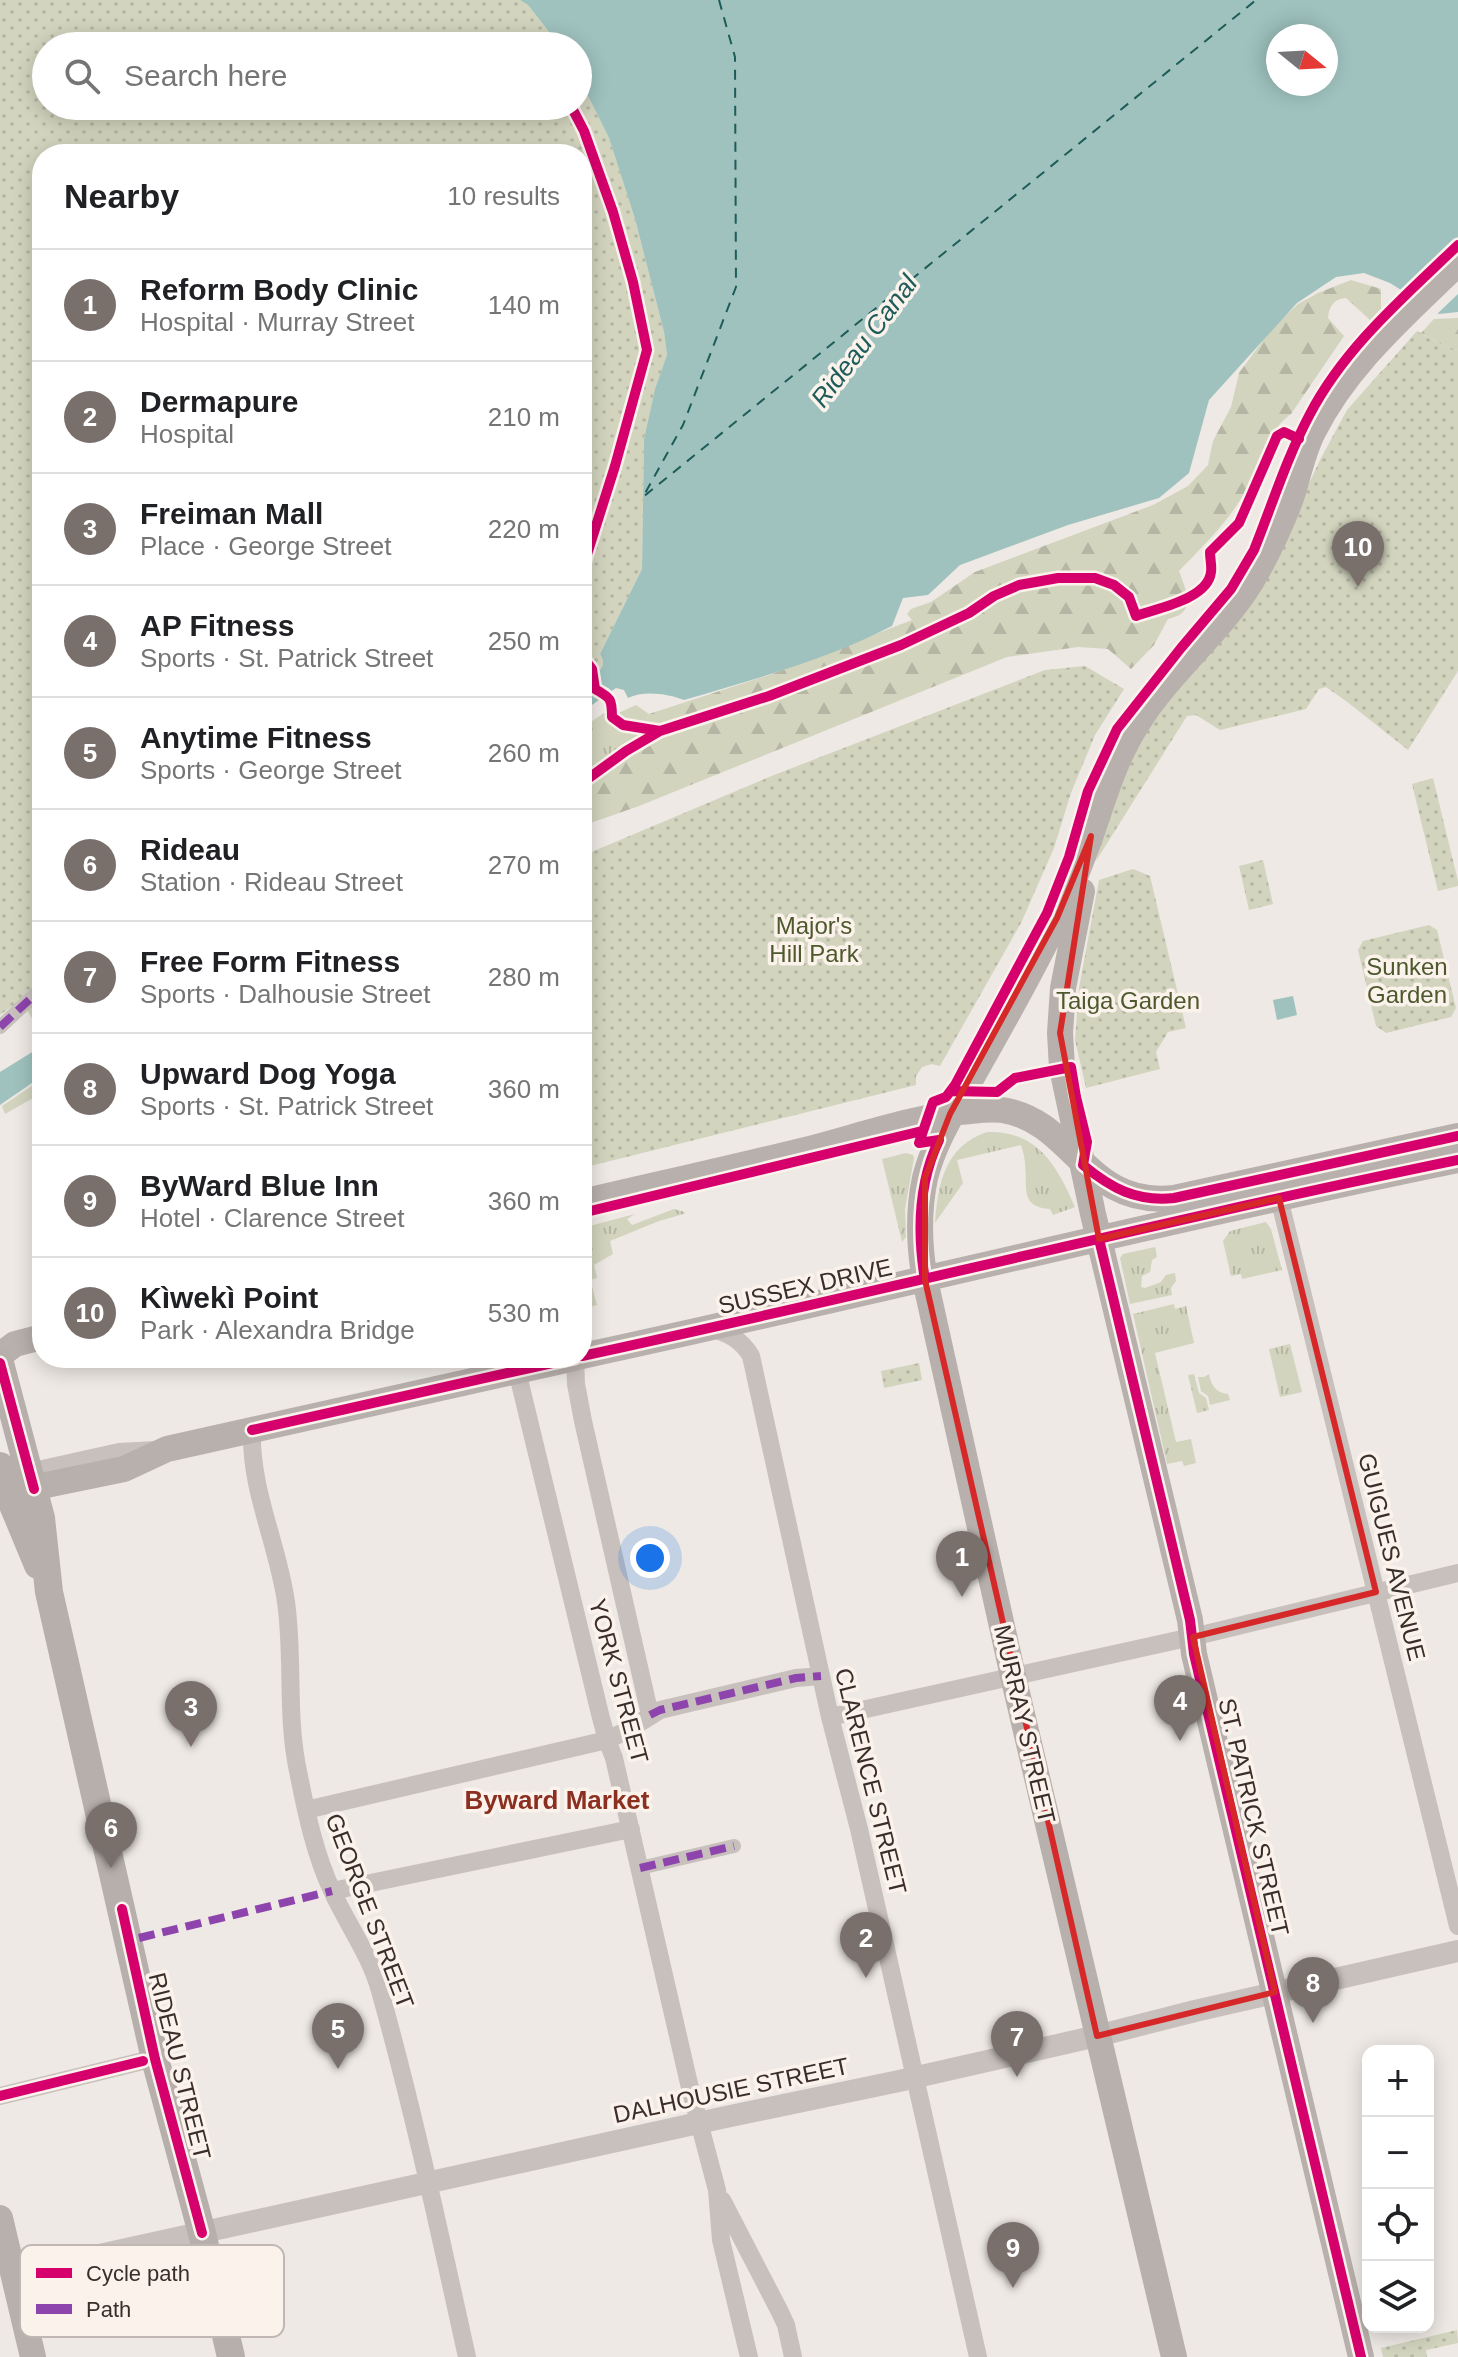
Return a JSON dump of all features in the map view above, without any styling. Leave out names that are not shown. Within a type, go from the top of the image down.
[{"type":"main road","points":[[1091,836],[1110,776],[1136,725],[1225,619],[1249,585],[1271,546],[1290,500],[1339,412],[1381,360],[1390,340],[1458,263]]},
{"type":"main road","points":[[1390,340],[1458,284]]},
{"type":"main road","name":"MURRAY STREET","points":[[1091,836],[1050,933],[950,1114],[933,1151],[922,1195],[920,1232],[925,1280],[1013,1676],[1174,2357]]},
{"type":"main road","name":"ST. PATRICK STREET","points":[[1091,836],[1063,988],[1060,1033],[1065,1085],[1194,1654],[1361,2357]]},
{"type":"main road","name":"SUSSEX DRIVE","points":[[592,1200],[917,1119],[986,1110],[1017,1113],[1045,1128],[1104,1182],[1123,1193],[1157,1200],[1457,1158]]},
{"type":"main road","name":"SUSSEX DRIVE","points":[[592,1354],[1457,1158]]},
{"type":"main road","points":[[0,1355],[15,1344],[32,1340]]},
{"type":"main road","name":"RIDEAU STREET","points":[[0,1363],[11,1481],[41,1518],[49,1592],[155,2059],[205,2245]]},
{"type":"main road","points":[[11,1481],[124,1469],[167,1449],[530,1368]]},
{"type":"main road","points":[[0,2218],[20,2303]]},
{"type":"main road","points":[[28,2337],[33,2357]]},
{"type":"main road","name":"RIDEAU STREET","points":[[226,2337],[231,2357]]},
{"type":"street","points":[[0,1027],[32,997]]},
{"type":"street","name":"GUIGUES AVENUE","points":[[1279,1198],[1458,1926]]},
{"type":"street","points":[[751,1356],[759,1329],[777,1313]]},
{"type":"street","points":[[711,1328],[734,1336],[751,1356]]},
{"type":"street","name":"CLARENCE STREET","points":[[751,1356],[830,1717],[857,1819],[978,2357]]},
{"type":"street","name":"YORK STREET","points":[[575,1368],[583,1421],[650,1715]]},
{"type":"street","name":"YORK STREET","points":[[517,1371],[607,1740],[614,1758],[690,2088],[717,2190],[721,2240],[749,2357]]},
{"type":"street","name":"GEORGE STREET","points":[[252,1430],[251,1457],[285,1598],[291,1727],[306,1810],[332,1891],[380,1988],[429,2184],[467,2357]]},
{"type":"street","points":[[830,1717],[1458,1573]]},
{"type":"street","points":[[306,1810],[607,1740],[660,1710],[796,1678],[821,1676]]},
{"type":"street","points":[[332,1891],[631,1829]]},
{"type":"street","points":[[640,1868],[734,1846]]},
{"type":"street","name":"DALHOUSIE STREET","points":[[147,2245],[916,2077],[1458,1951]]},
{"type":"street","points":[[0,2096],[143,2061]]},
{"type":"street","name":"YORK STREET","points":[[717,2190],[786,2325],[793,2357]]},
{"type":"street","name":"DALHOUSIE STREET","points":[[13,2274],[20,2272]]},
{"type":"highlighted area","points":[[1091,836],[1060,1033],[1099,1239],[1279,1198],[1376,1592],[1193,1637],[1275,1992],[1097,2036],[925,1280],[925,1178],[950,1114],[1057,918]]},
{"type":"green space","points":[[0,0],[520,0],[528,5],[549,32],[32,32],[32,120],[592,120],[592,104],[609,138],[635,219],[664,332],[667,356],[655,389],[644,439],[642,569],[600,654],[602,668],[592,676],[592,144],[32,144],[32,1018],[21,1000],[0,1015]]},
{"type":"green space","points":[[1351,280],[1381,289],[1381,309],[1370,320],[1346,298],[1333,304],[1328,318],[1344,336],[1291,414],[1275,430],[1237,505],[1179,571],[1187,606],[1183,612],[1168,619],[1154,645],[1131,669],[1108,649],[1078,647],[1007,657],[592,822],[592,778],[633,754],[649,714],[772,674],[912,620],[907,614],[911,609],[931,602],[975,572],[1153,505],[1188,486],[1208,465],[1213,441],[1231,407],[1239,373],[1273,327],[1298,304]]},
{"type":"green space","points":[[1458,318],[1458,350],[1421,333],[1434,319]]},
{"type":"green space","points":[[1417,331],[1458,350],[1458,671],[1408,750],[1326,687],[1319,689],[1306,709],[1220,730],[1196,715],[1187,716],[1096,861],[1110,799],[1132,748],[1269,568],[1347,410]]},
{"type":"green space","name":"Major's Hill Park","points":[[1085,666],[1124,689],[1095,735],[1071,793],[1054,848],[1021,923],[940,1066],[932,1064],[922,1067],[916,1076],[916,1085],[592,1166],[592,852],[774,775],[1045,670]]},
{"type":"green space","points":[[636,705],[649,714],[633,754],[592,778],[592,721],[604,713],[616,714]]},
{"type":"green space","points":[[1433,778],[1458,881],[1458,886],[1438,891],[1412,784]]},
{"type":"green space","points":[[1263,860],[1273,904],[1249,910],[1239,866]]},
{"type":"green space","name":"Taiga Garden","points":[[1133,869],[1150,876],[1186,1028],[1168,1032],[1156,1052],[1160,1069],[1086,1088],[1075,1040],[1079,988],[1099,880]]},
{"type":"green space","name":"Sunken Garden","points":[[1429,925],[1437,930],[1456,1008],[1451,1017],[1386,1033],[1376,1026],[1358,950],[1363,941]]},
{"type":"green space","points":[[32,1086],[32,1099],[5,1114],[2,1106]]},
{"type":"green space","points":[[987,1132],[1019,1137],[1043,1153],[1061,1178],[1075,1207],[1053,1215],[1050,1209],[1029,1200],[1021,1145],[957,1160],[963,1183],[935,1223],[938,1194],[946,1168],[962,1146]]},
{"type":"green space","points":[[906,1153],[914,1158],[905,1209],[906,1237],[902,1242],[882,1159]]},
{"type":"green space","points":[[674,1209],[685,1212],[610,1241],[613,1254],[594,1265],[597,1278],[592,1279],[592,1225],[635,1214],[627,1219],[632,1225]]},
{"type":"green space","points":[[1266,1222],[1271,1229],[1282,1270],[1242,1279],[1241,1274],[1231,1276],[1223,1241],[1230,1231]]},
{"type":"green space","points":[[1155,1247],[1157,1257],[1152,1260],[1150,1272],[1142,1276],[1141,1287],[1161,1282],[1166,1275],[1175,1273],[1172,1295],[1130,1304],[1120,1258],[1123,1254]]},
{"type":"green space","points":[[592,1287],[597,1305],[592,1306]]},
{"type":"green space","points":[[1174,1304],[1175,1309],[1186,1306],[1194,1343],[1155,1353],[1176,1442],[1191,1439],[1196,1463],[1184,1466],[1182,1461],[1167,1464],[1133,1314]]},
{"type":"green space","points":[[1290,1344],[1302,1392],[1280,1397],[1269,1349]]},
{"type":"green space","points":[[919,1363],[922,1380],[884,1388],[881,1371]]},
{"type":"green space","points":[[1194,1374],[1199,1393],[1206,1398],[1209,1410],[1197,1413],[1188,1375]]},
{"type":"green space","points":[[1209,1374],[1215,1388],[1228,1394],[1230,1400],[1210,1405],[1208,1396],[1201,1391],[1198,1377]]},
{"type":"green space","points":[[1457,2330],[1458,2343],[1426,2350],[1427,2357],[1383,2357],[1381,2348]]},
{"type":"water","name":"Rideau Canal","points":[[520,0],[1458,0],[1458,312],[1439,314],[1390,283],[1364,273],[1336,277],[1297,303],[1209,400],[1189,473],[1159,498],[1068,525],[960,565],[928,595],[903,598],[892,626],[816,659],[684,700],[656,694],[628,698],[624,690],[616,688],[592,705],[592,676],[602,668],[600,654],[642,569],[644,439],[655,389],[667,355],[635,219],[609,138],[592,104],[592,32],[549,32],[528,5]]},
{"type":"water","points":[[1293,996],[1297,1015],[1277,1020],[1273,1000]]},
{"type":"water","points":[[32,1052],[32,1083],[0,1105],[0,1072]]},
{"type":"pier","points":[[1458,237],[1458,294],[1435,316],[1400,294]]},
{"type":"ferry route","points":[[719,0],[735,57],[736,287],[683,425],[643,497],[1256,0]]},
{"type":"marked path","points":[[0,1027],[32,997]]},
{"type":"marked path","points":[[650,1715],[796,1678],[821,1676]]},
{"type":"marked path","points":[[640,1868],[734,1846]]},
{"type":"marked path","points":[[139,1938],[332,1891]]},
{"type":"cycle path","points":[[578,120],[589,144]]},
{"type":"cycle path","points":[[592,153],[633,282],[647,350],[592,538]]},
{"type":"cycle path","points":[[939,1140],[919,1143],[933,1102],[946,1097],[955,1085],[1047,913],[1069,857],[1088,791],[1117,729],[1231,589],[1254,550],[1302,430],[1340,367],[1377,324],[1458,245]]},
{"type":"cycle path","points":[[592,776],[660,731],[769,696],[901,645],[1019,585],[1058,578],[1095,578],[1114,585],[1129,597],[1136,616],[1192,596],[1208,581],[1210,552],[1239,523],[1277,436],[1284,432],[1299,439]]},
{"type":"cycle path","points":[[592,669],[595,689],[610,700],[612,717],[623,725],[660,731]]},
{"type":"cycle path","points":[[951,1091],[997,1092],[1015,1078],[1071,1067],[1087,1142],[1083,1165],[1114,1187],[1148,1198],[1174,1198],[1458,1136]]},
{"type":"cycle path","points":[[592,1211],[922,1131]]},
{"type":"cycle path","points":[[925,1280],[921,1208],[927,1174],[939,1140]]},
{"type":"cycle path","points":[[592,1354],[1458,1160]]},
{"type":"cycle path","points":[[1099,1239],[1361,2357]]},
{"type":"cycle path","points":[[0,1363],[34,1489]]},
{"type":"cycle path","points":[[252,1430],[530,1368]]},
{"type":"cycle path","points":[[122,1909],[155,2059],[202,2233]]},
{"type":"cycle path","points":[[0,2096],[143,2061]]},
{"type":"place","name":"Kìwekì Point","points":[[1358,587]]},
{"type":"place","name":"Reform Body Clinic","points":[[962,1597]]},
{"type":"place","name":"AP Fitness","points":[[1180,1741]]},
{"type":"place","name":"Freiman Mall","points":[[191,1747]]},
{"type":"place","name":"Rideau","points":[[111,1868]]},
{"type":"place","name":"Dermapure","points":[[866,1978]]},
{"type":"place","name":"Upward Dog Yoga","points":[[1313,2023]]},
{"type":"place","name":"Anytime Fitness","points":[[338,2069]]},
{"type":"place","name":"Free Form Fitness","points":[[1017,2077]]},
{"type":"place","name":"ByWard Blue Inn","points":[[1013,2288]]},
{"type":"district","name":"Byward Market","points":[[557,1800]]}]
